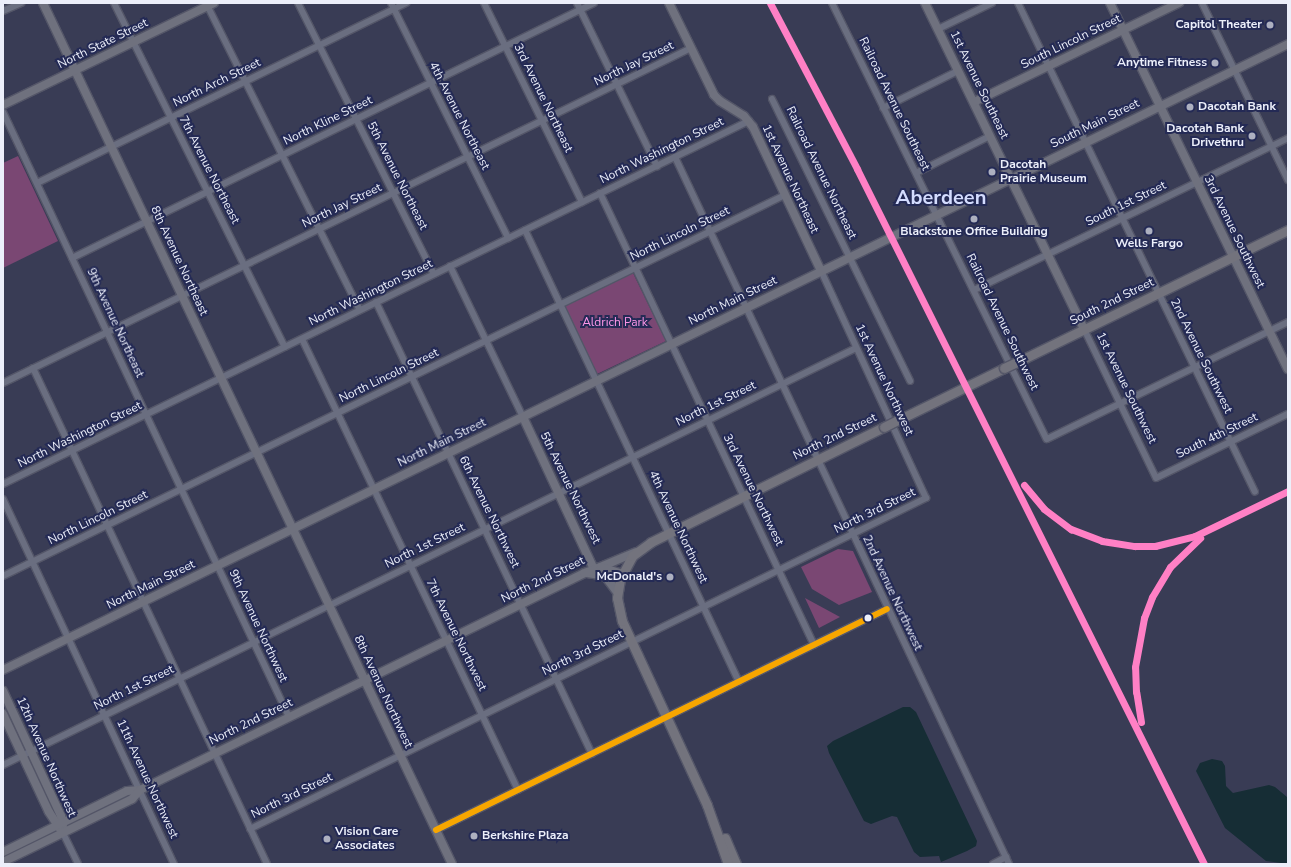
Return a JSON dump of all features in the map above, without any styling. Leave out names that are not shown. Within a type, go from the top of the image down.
[{"type":"main road","name":"South 2nd Street","points":[[946,396],[1288,230]]},
{"type":"main road","name":"North 2nd Street","points":[[622,574],[636,552],[669,532],[946,396]]},
{"type":"main road","points":[[622,574],[617,592],[619,613],[631,642],[736,864]]},
{"type":"main road","points":[[707,805],[728,864]]},
{"type":"street","points":[[3,12],[21,3]]},
{"type":"street","name":"8th Avenue Northeast","points":[[43,3],[293,530]]},
{"type":"street","name":"7th Avenue Northeast","points":[[114,3],[285,347]]},
{"type":"street","name":"5th Avenue Northeast","points":[[298,3],[434,274]]},
{"type":"street","name":"North Arch Street","points":[[37,183],[320,45],[392,6],[406,3]]},
{"type":"street","name":"3rd Avenue Northeast","points":[[484,3],[582,202]]},
{"type":"street","points":[[576,3],[657,166]]},
{"type":"street","name":"North Kline Street","points":[[72,258],[594,3]]},
{"type":"street","name":"1st Avenue Northeast","points":[[669,3],[717,98],[749,120],[820,271]]},
{"type":"street","name":"Railroad Avenue Southeast","points":[[832,3],[937,215]]},
{"type":"street","name":"1st Avenue Southeast","points":[[925,3],[1011,179]]},
{"type":"street","points":[[938,29],[992,3]]},
{"type":"street","name":"2nd Avenue Southwest","points":[[1018,3],[1256,492]]},
{"type":"street","name":"3rd Avenue Southwest","points":[[1110,3],[1232,257],[1288,369]]},
{"type":"street","name":"South Lincoln Street","points":[[974,102],[1179,3]]},
{"type":"street","points":[[1202,3],[1288,180]]},
{"type":"street","points":[[209,4],[282,156],[360,310]]},
{"type":"street","name":"North State Street","points":[[3,105],[209,4]]},
{"type":"street","name":"4th Avenue Northeast","points":[[392,6],[508,238]]},
{"type":"street","name":"South Main Street","points":[[891,237],[1288,44]]},
{"type":"street","name":"North Jay Street","points":[[3,383],[691,48]]},
{"type":"street","points":[[883,108],[958,71]]},
{"type":"street","name":"Railroad Avenue Northeast","points":[[772,99],[910,381]]},
{"type":"street","name":"9th Avenue Northeast","points":[[3,112],[217,566]]},
{"type":"street","name":"North Washington Street","points":[[3,484],[749,120]]},
{"type":"street","points":[[916,173],[990,136]]},
{"type":"street","name":"South 1st Street","points":[[974,290],[1288,138]]},
{"type":"street","name":"2nd Avenue Northwest","points":[[675,157],[887,609],[1009,864]]},
{"type":"street","name":"1st Avenue Southwest","points":[[1011,179],[1156,478]]},
{"type":"street","points":[[600,193],[671,345]]},
{"type":"street","name":"North Lincoln Street","points":[[3,576],[785,195]]},
{"type":"street","name":"Railroad Avenue Southwest","points":[[937,215],[1047,439],[1120,403]]},
{"type":"street","points":[[525,230],[597,381]]},
{"type":"street","name":"North Main Street","points":[[3,670],[293,530],[891,237]]},
{"type":"street","points":[[450,266],[523,417]]},
{"type":"street","name":"1st Avenue Northwest","points":[[820,271],[926,498]]},
{"type":"street","name":"6th Avenue Northwest","points":[[376,302],[592,754]]},
{"type":"street","points":[[1120,403],[1288,322]]},
{"type":"street","points":[[302,339],[374,490]]},
{"type":"street","name":"3rd Avenue Northwest","points":[[671,345],[814,645]]},
{"type":"street","name":"North 1st Street","points":[[3,765],[856,348]]},
{"type":"street","points":[[33,368],[178,679],[267,864]]},
{"type":"street","name":"4th Avenue Northwest","points":[[597,381],[739,682]]},
{"type":"street","name":"South 4th Street","points":[[1156,478],[1288,414]]},
{"type":"street","name":"5th Avenue Northwest","points":[[523,417],[596,568]]},
{"type":"street","name":"7th Avenue Northwest","points":[[374,490],[518,790]]},
{"type":"street","name":"North 3rd Street","points":[[250,829],[926,498]]},
{"type":"street","name":"11th Avenue Northwest","points":[[3,499],[174,864]]},
{"type":"street","name":"8th Avenue Northwest","points":[[293,530],[452,864]]},
{"type":"street","points":[[596,568],[607,562],[636,552]]},
{"type":"street","points":[[588,553],[596,563],[607,562]]},
{"type":"street","name":"9th Avenue Northwest","points":[[217,566],[289,717]]},
{"type":"street","name":"North 2nd Street","points":[[3,852],[127,791],[140,790],[596,568],[622,574]]},
{"type":"street","points":[[584,574],[605,576],[617,592]]},
{"type":"street","points":[[436,830],[887,609]]},
{"type":"street","name":"12th Avenue Northwest","points":[[3,691],[31,751],[63,833],[78,864]]},
{"type":"street","name":"12th Avenue Northwest","points":[[3,714],[22,755],[60,823]]},
{"type":"street","name":"North 2nd Street","points":[[3,862],[132,799],[140,790]]},
{"type":"street","points":[[992,864],[1006,857]]},
{"type":"green space","points":[[18,156],[58,241],[3,268],[3,163]]},
{"type":"green space","name":"Aldrich Park","points":[[633,273],[666,341],[597,374],[565,306]]},
{"type":"green space","points":[[838,549],[853,551],[872,592],[839,605],[812,589],[801,567]]},
{"type":"green space","points":[[805,598],[840,617],[819,628]]},
{"type":"water","points":[[903,707],[910,707],[916,712],[977,841],[976,846],[941,862],[939,856],[920,857],[914,852],[897,817],[892,816],[871,824],[864,821],[829,753],[827,746],[833,741]]},
{"type":"water","points":[[1212,759],[1222,761],[1225,766],[1226,786],[1233,793],[1269,785],[1275,787],[1287,797],[1288,864],[1266,861],[1225,828],[1196,771],[1200,763]]},
{"type":"transit line","points":[[770,3],[857,169],[1204,864]]},
{"type":"transit line","points":[[1024,485],[1044,509],[1071,529],[1102,541],[1135,546],[1155,546],[1195,536],[1288,491]]},
{"type":"transit line","points":[[1141,722],[1136,692],[1135,667],[1144,618],[1152,597],[1170,567],[1200,538]]},
{"type":"transit line","points":[[436,830],[887,609]]},
{"type":"place","name":"Capitol Theater","points":[[1270,25]]},
{"type":"place","name":"Anytime Fitness","points":[[1215,63]]},
{"type":"place","name":"Dacotah Bank","points":[[1190,107]]},
{"type":"place","name":"Dacotah Bank Drivethru","points":[[1252,136]]},
{"type":"place","name":"Dacotah Prairie Museum","points":[[992,172]]},
{"type":"place","name":"Blackstone Office Building","points":[[974,219]]},
{"type":"place","name":"Wells Fargo","points":[[1149,231]]},
{"type":"place","name":"McDonald's","points":[[670,577]]},
{"type":"place","name":"Berkshire Plaza","points":[[474,836]]},
{"type":"place","name":"Vision Care Associates","points":[[327,839]]},
{"type":"district","name":"Aberdeen","points":[[941,197]]}]
